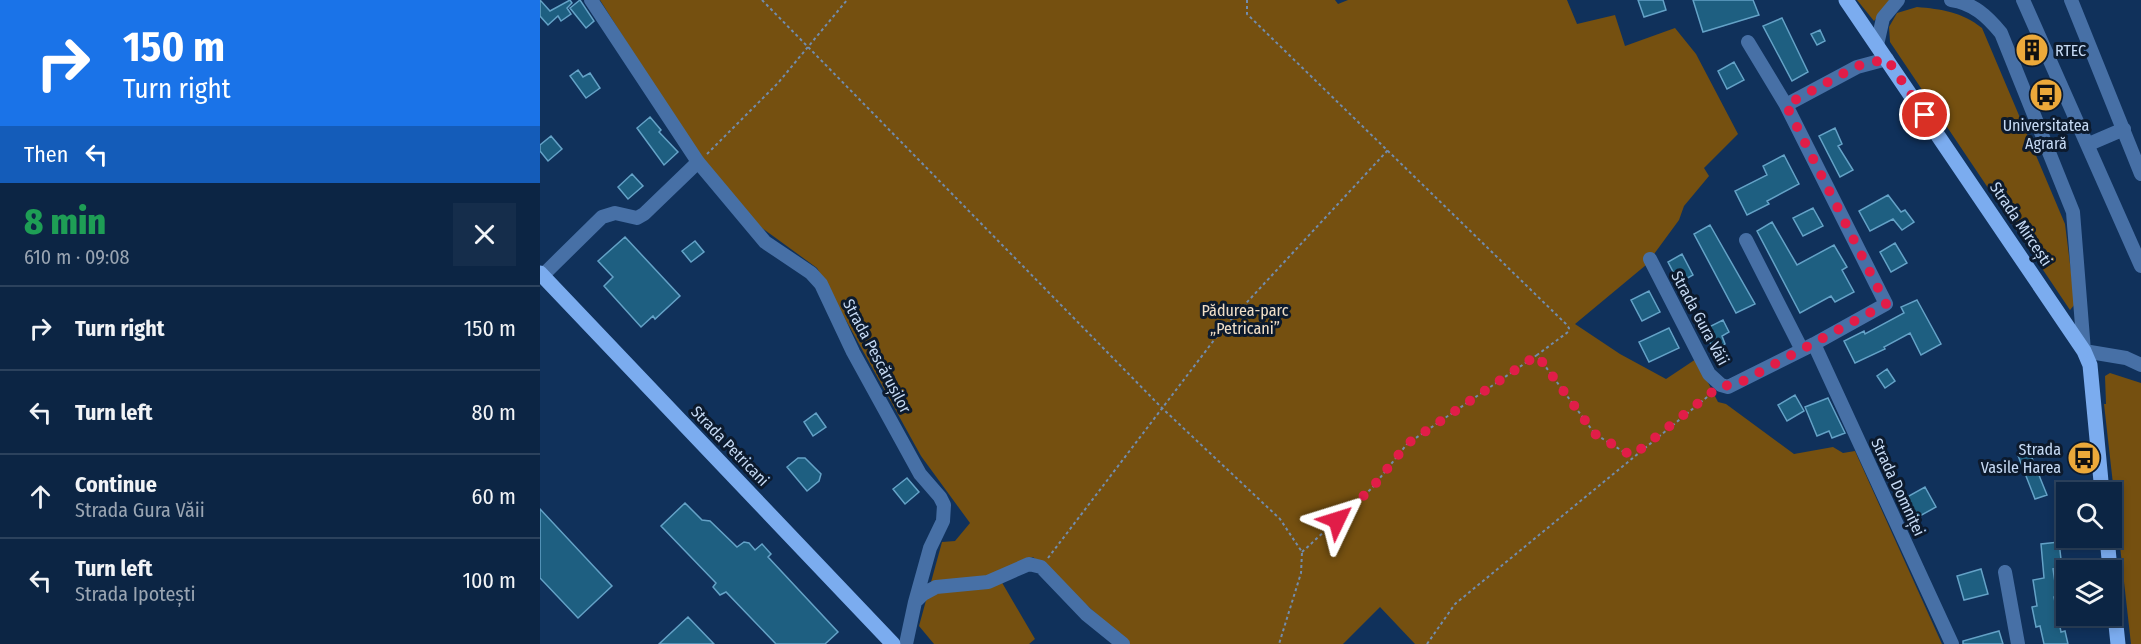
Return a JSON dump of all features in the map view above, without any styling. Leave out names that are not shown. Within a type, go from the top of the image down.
[{"type":"main road","name":"Strada Mircești","points":[[1846,0],[2084,351],[2090,365],[2101,482]]},
{"type":"main road","name":"Strada Petricani","points":[[541,274],[893,644]]},
{"type":"main road","points":[[2116,626],[2118,644]]},
{"type":"street","name":"Strada Pescărușilor","points":[[591,0],[698,162],[765,242],[811,273],[820,284],[853,352],[920,474],[940,497],[944,506],[943,522],[930,548],[906,644]]},
{"type":"street","points":[[1877,45],[1883,18],[1898,0]]},
{"type":"street","points":[[1951,0],[1972,6],[1987,16],[2001,33],[2073,212],[2084,351],[2126,358],[2141,365]]},
{"type":"street","points":[[2023,0],[2089,144],[2141,266]]},
{"type":"street","points":[[2071,0],[2141,174]]},
{"type":"street","points":[[1748,42],[1786,105],[1857,66],[1887,59]]},
{"type":"street","name":"Strada Gura Văii","points":[[1650,260],[1709,374],[1721,385],[1734,386],[1886,304],[1786,105]]},
{"type":"street","points":[[2089,144],[2124,129]]},
{"type":"street","points":[[541,274],[602,217],[615,213],[637,218],[644,214],[698,162]]},
{"type":"street","name":"Strada Domniței","points":[[1746,240],[1808,347],[1952,644]]},
{"type":"street","points":[[915,602],[923,594],[936,587],[988,582],[1029,564],[1041,567],[1086,614],[1123,644]]},
{"type":"street","points":[[2005,572],[2018,644]]},
{"type":"path","points":[[762,0],[1162,408],[1280,519],[1302,552],[1301,573],[1279,644]]},
{"type":"path","points":[[698,162],[722,141],[778,83],[847,0]]},
{"type":"path","points":[[1247,0],[1247,14],[1566,324],[1568,332],[1407,444],[1372,488],[1302,552]]},
{"type":"path","points":[[1041,567],[1224,327],[1388,150]]},
{"type":"path","points":[[1537,355],[1595,434],[1632,456]]},
{"type":"path","points":[[1427,644],[1455,604],[1721,385]]},
{"type":"green space","name":"Pădurea-parc „Petricani”","points":[[600,0],[1335,0],[1338,4],[1348,0],[1567,0],[1577,24],[1615,15],[1625,46],[1675,28],[1696,54],[1738,134],[1704,168],[1709,176],[1684,206],[1679,220],[1646,265],[1575,324],[1620,354],[1666,379],[1696,359],[1718,402],[1726,404],[1794,454],[1833,447],[1843,453],[1855,451],[1942,644],[1415,644],[1380,607],[1343,644],[1130,644],[1033,557],[997,574],[1035,639],[1029,644],[934,644],[919,626],[942,542],[955,541],[970,523],[921,456],[817,268],[751,220],[702,162]]},
{"type":"green space","points":[[1857,0],[1891,0],[1874,21]]},
{"type":"green space","points":[[1917,7],[1951,12],[1967,18],[1982,28],[2065,224],[2075,304],[2070,310],[1890,42],[1889,27],[1897,13]]},
{"type":"green space","points":[[2110,373],[2141,383],[2141,644],[2131,644],[2120,548],[2122,482],[2113,482],[2104,404],[2106,404],[2105,376]]},
{"type":"building","points":[[540,0],[550,11],[570,0],[572,3],[567,8],[571,14],[561,21],[558,16],[548,25],[540,16]]},
{"type":"building","points":[[580,0],[594,21],[586,28],[570,8]]},
{"type":"building","points":[[1638,0],[1663,0],[1666,10],[1644,17]]},
{"type":"building","points":[[1693,0],[1753,0],[1759,15],[1703,32]]},
{"type":"building","points":[[1782,18],[1808,72],[1792,81],[1763,26]]},
{"type":"building","points":[[1820,30],[1825,41],[1817,45],[1811,34]]},
{"type":"building","name":"RTEC","points":[[2030,38],[2040,60],[2030,64],[2020,43]]},
{"type":"building","points":[[1734,62],[1744,80],[1727,89],[1718,71]]},
{"type":"building","points":[[578,70],[583,77],[590,73],[600,88],[586,98],[570,76]]},
{"type":"building","points":[[650,117],[661,130],[659,132],[678,152],[664,165],[637,128]]},
{"type":"building","points":[[1835,128],[1842,144],[1838,146],[1853,170],[1840,177],[1819,136]]},
{"type":"building","points":[[551,136],[562,149],[548,161],[540,151],[540,145]]},
{"type":"building","points":[[1784,155],[1799,184],[1767,201],[1769,204],[1747,215],[1735,191],[1767,175],[1763,166]]},
{"type":"building","points":[[632,174],[643,186],[628,199],[618,187]]},
{"type":"building","points":[[1888,195],[1901,212],[1905,210],[1914,222],[1902,230],[1893,219],[1870,231],[1859,211]]},
{"type":"building","points":[[1813,208],[1823,226],[1803,236],[1793,218]]},
{"type":"building","points":[[1772,222],[1797,265],[1834,245],[1847,267],[1842,270],[1854,292],[1835,302],[1831,296],[1800,313],[1757,231]]},
{"type":"building","points":[[1710,225],[1755,304],[1736,313],[1694,234]]},
{"type":"building","points":[[625,237],[680,296],[655,319],[653,316],[641,327],[604,286],[613,277],[598,261]]},
{"type":"building","points":[[695,241],[704,252],[691,262],[682,251]]},
{"type":"building","points":[[1895,243],[1907,263],[1891,272],[1880,252]]},
{"type":"building","points":[[1682,254],[1693,275],[1679,283],[1668,262]]},
{"type":"building","points":[[1649,291],[1660,312],[1642,321],[1631,300]]},
{"type":"building","points":[[1917,300],[1941,344],[1921,355],[1910,333],[1884,347],[1885,349],[1855,363],[1844,341],[1864,331],[1865,334],[1904,313],[1901,307]]},
{"type":"building","points":[[1723,320],[1729,332],[1722,336],[1725,344],[1714,350],[1703,330]]},
{"type":"building","points":[[1669,328],[1679,348],[1649,362],[1639,342]]},
{"type":"building","points":[[1887,369],[1895,381],[1885,388],[1877,376]]},
{"type":"building","points":[[1795,395],[1804,411],[1787,421],[1778,405]]},
{"type":"building","points":[[1828,398],[1845,433],[1832,438],[1829,431],[1817,436],[1805,407]]},
{"type":"building","points":[[816,413],[826,427],[813,436],[804,422]]},
{"type":"building","points":[[2028,448],[2047,495],[2035,499],[2017,453]]},
{"type":"building","points":[[798,458],[805,458],[821,474],[819,481],[807,491],[787,467]]},
{"type":"building","points":[[907,478],[919,492],[905,504],[893,489]]},
{"type":"building","points":[[1925,487],[1936,507],[1918,517],[1907,497]]},
{"type":"building","points":[[685,503],[702,520],[710,521],[737,547],[744,542],[749,543],[755,550],[762,544],[771,554],[768,557],[838,632],[825,644],[776,644],[726,592],[720,595],[713,587],[716,583],[661,526]]},
{"type":"building","points":[[540,509],[612,586],[578,618],[540,578]]},
{"type":"building","points":[[2056,542],[2056,548],[2060,548],[2061,560],[2056,560],[2056,569],[2053,569],[2056,589],[2054,597],[2056,626],[2060,626],[2061,632],[2065,631],[2068,644],[2044,644],[2040,626],[2036,627],[2032,607],[2037,606],[2033,580],[2044,578],[2041,544]]},
{"type":"building","points":[[1981,569],[1988,594],[1964,600],[1957,576]]},
{"type":"building","points":[[688,617],[714,644],[659,644]]},
{"type":"building","points":[[1999,631],[2003,644],[1963,644],[1963,641]]},
{"type":"place","name":"RTEC","points":[[2032,50]]},
{"type":"place","name":"Universitatea Agrară","points":[[2046,95]]},
{"type":"place","name":"Strada Vasile Harea","points":[[2084,458]]},
{"type":"route","points":[[1337,520],[1384,475],[1395,457],[1407,444],[1537,355],[1595,434],[1632,456],[1721,385],[1734,386],[1886,304],[1786,105],[1857,66],[1887,59],[1925,115]]}]
